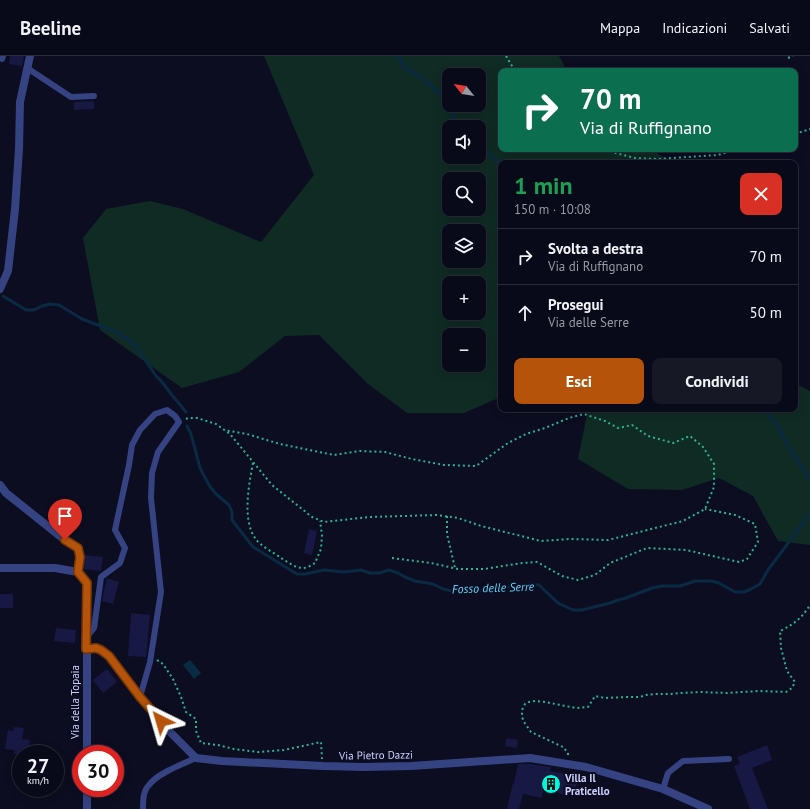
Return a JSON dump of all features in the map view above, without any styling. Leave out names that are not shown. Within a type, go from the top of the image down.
[{"type":"street","points":[[0,289],[8,271],[15,209],[20,102],[30,56]]},
{"type":"street","points":[[0,485],[6,493],[65,540],[78,548],[80,557],[78,572],[55,568],[0,568]]},
{"type":"street","name":"Via della Topaia","points":[[78,572],[87,583],[87,745]]},
{"type":"street","points":[[86,649],[96,648],[109,656],[140,697],[171,733],[196,758]]},
{"type":"street","name":"Via Pietro Dazzi","points":[[196,758],[222,761],[364,767],[411,766],[530,758],[586,767],[663,789],[708,809]]},
{"type":"street","points":[[87,797],[87,809]]},
{"type":"lane","points":[[27,68],[71,97],[94,96]]},
{"type":"lane","points":[[86,638],[94,628],[101,577],[120,563],[125,548],[115,530],[132,445],[140,430],[155,414],[167,410],[175,416],[179,422],[158,452],[152,473],[151,498],[161,592],[150,662],[140,697]]},
{"type":"lane","points":[[143,809],[143,798],[148,785],[158,777],[196,758]]},
{"type":"lane","points":[[663,789],[668,773],[684,761],[729,759]]},
{"type":"path","points":[[506,56],[513,68]]},
{"type":"path","points":[[788,58],[793,56]]},
{"type":"path","points":[[798,133],[810,129]]},
{"type":"path","points":[[612,152],[635,158],[657,159],[726,152]]},
{"type":"path","points":[[179,422],[188,418],[197,418],[216,424],[224,430],[230,434],[272,484],[312,517],[324,522],[369,517],[437,515],[458,518],[481,526],[541,541],[570,539],[608,540],[683,521],[705,509],[714,487],[714,464],[703,447],[690,436],[673,443],[648,436],[632,425],[618,428],[605,421],[584,414],[526,434],[508,443],[476,466],[444,465],[385,452],[359,451],[334,455],[280,444],[247,434],[224,430]]},
{"type":"path","points":[[253,463],[249,484],[249,526],[255,538],[264,546],[292,565],[304,568],[315,563],[320,549],[322,534],[320,520]]},
{"type":"path","points":[[392,558],[455,568],[484,569],[537,562],[562,576],[578,580],[595,575],[610,563],[647,548],[686,550],[739,562],[747,559],[758,542],[755,524],[735,515],[705,509]]},
{"type":"path","points":[[447,516],[447,534],[455,568]]},
{"type":"path","points":[[570,764],[568,753],[563,747],[531,732],[522,717],[522,710],[525,704],[534,701],[576,708],[588,707],[595,696],[605,698],[640,697],[656,694],[700,692],[786,692],[792,688],[795,682],[787,671],[781,648],[780,632],[797,621],[810,605]]},
{"type":"path","points":[[151,656],[163,664],[174,679],[186,712],[196,719],[196,731],[201,743],[258,752],[284,750],[321,742],[323,766]]},
{"type":"green space","points":[[264,56],[559,56],[565,68],[498,68],[498,152],[656,152],[667,160],[498,160],[498,398],[464,413],[407,413],[368,384],[319,335],[285,336],[239,372],[182,388],[100,330],[83,238],[106,209],[150,201],[183,209],[261,242],[314,175]]},
{"type":"green space","points":[[798,385],[810,391],[810,545],[778,541],[753,496],[719,478],[682,490],[628,489],[578,459],[587,412],[798,412]]},
{"type":"water","points":[[190,660],[201,673],[194,679],[183,665]]},
{"type":"building","points":[[10,56],[24,56],[22,66],[9,64]]},
{"type":"building","points":[[94,101],[94,109],[74,110],[74,102]]},
{"type":"building","points":[[309,529],[317,531],[312,555],[304,553]]},
{"type":"building","points":[[85,555],[103,557],[101,571],[84,569]]},
{"type":"building","points":[[107,578],[119,582],[113,604],[102,601]]},
{"type":"building","points":[[0,594],[13,594],[13,608],[0,608]]},
{"type":"building","points":[[131,613],[150,615],[146,657],[128,656]]},
{"type":"building","points":[[56,628],[76,630],[75,643],[54,641]]},
{"type":"building","points":[[107,669],[117,682],[103,693],[93,680]]},
{"type":"building","points":[[14,727],[24,728],[22,739],[30,740],[29,745],[12,745],[12,750],[5,749],[8,730],[13,731]]},
{"type":"building","points":[[506,738],[518,740],[517,748],[505,746]]},
{"type":"building","points":[[767,745],[772,760],[752,768],[768,809],[750,809],[734,766],[740,764],[737,757]]},
{"type":"building","name":"Villa Il Praticello","points":[[518,764],[551,767],[550,771],[578,776],[576,787],[567,786],[565,795],[543,788],[542,798],[523,794],[519,809],[507,809]]},
{"type":"waterway","points":[[398,56],[405,68],[422,78],[442,96]]},
{"type":"waterway","points":[[453,112],[454,120]]},
{"type":"waterway","points":[[486,151],[498,161]]},
{"type":"waterway","name":"Fosso delle Serre","points":[[3,296],[26,310],[34,310],[50,304],[59,305],[82,319],[114,331],[131,341],[156,376],[186,412]]},
{"type":"waterway","points":[[767,412],[810,480]]},
{"type":"waterway","name":"Fosso delle Serre","points":[[187,426],[191,434],[200,468],[215,493],[229,505],[232,512],[232,520],[253,547],[297,574],[324,570],[344,572],[361,570],[370,573],[379,573],[389,570],[415,581],[433,584],[443,589],[452,591],[486,590],[531,584],[539,585],[558,603],[573,610],[582,610],[610,603],[652,588],[662,586],[680,586],[695,581],[711,581],[719,583],[735,592],[744,592],[760,584],[768,570],[810,514]]},
{"type":"place","name":"Villa Il Praticello","points":[[551,784]]},
{"type":"route","points":[[65,540],[78,548],[80,557],[78,572],[87,583],[86,649],[96,648],[109,656],[140,697],[161,721]]}]
